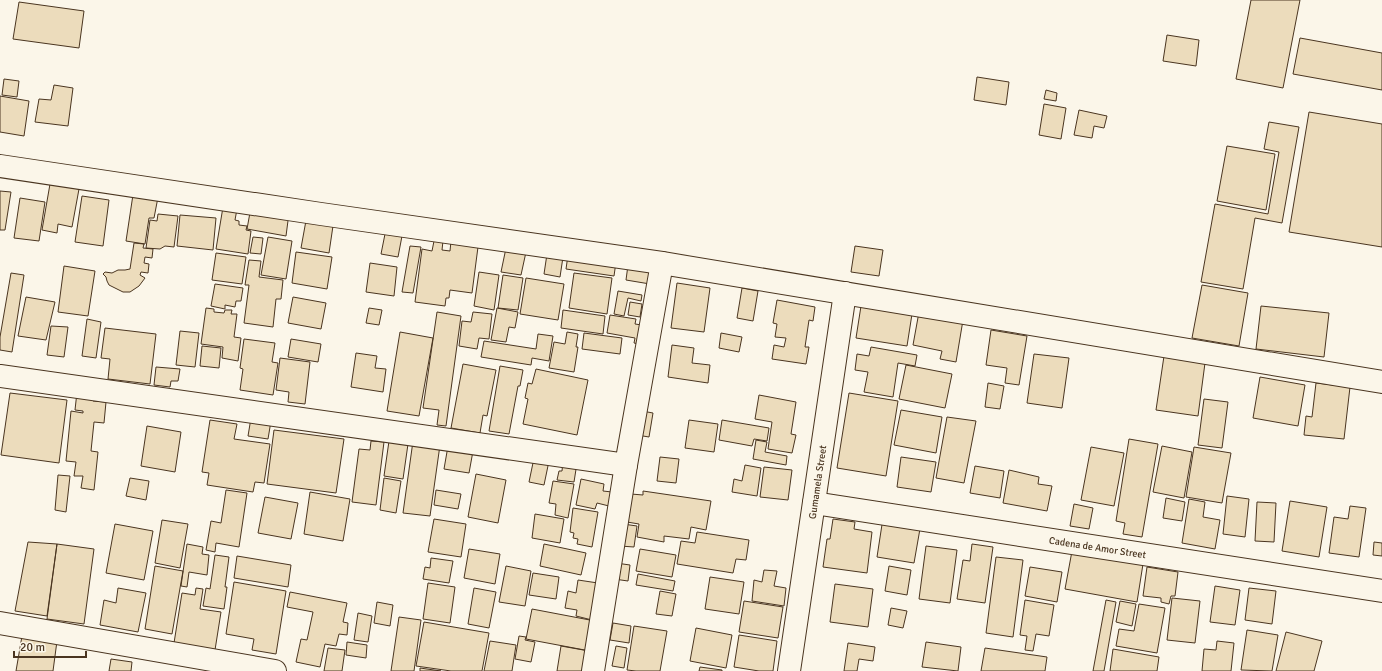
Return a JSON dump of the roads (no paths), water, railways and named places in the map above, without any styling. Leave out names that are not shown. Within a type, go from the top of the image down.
[{"type":"street","points":[[0,166],[321,214],[662,262],[1382,382]]},
{"type":"street","points":[[594,671],[626,464],[662,262]]},
{"type":"street","name":"Gumamela Street","points":[[788,671],[845,293]]},
{"type":"street","points":[[0,376],[626,464]]},
{"type":"street","name":"Cadena de Amor Street","points":[[814,503],[1382,591]]},
{"type":"street","points":[[0,623],[276,671]]}]
